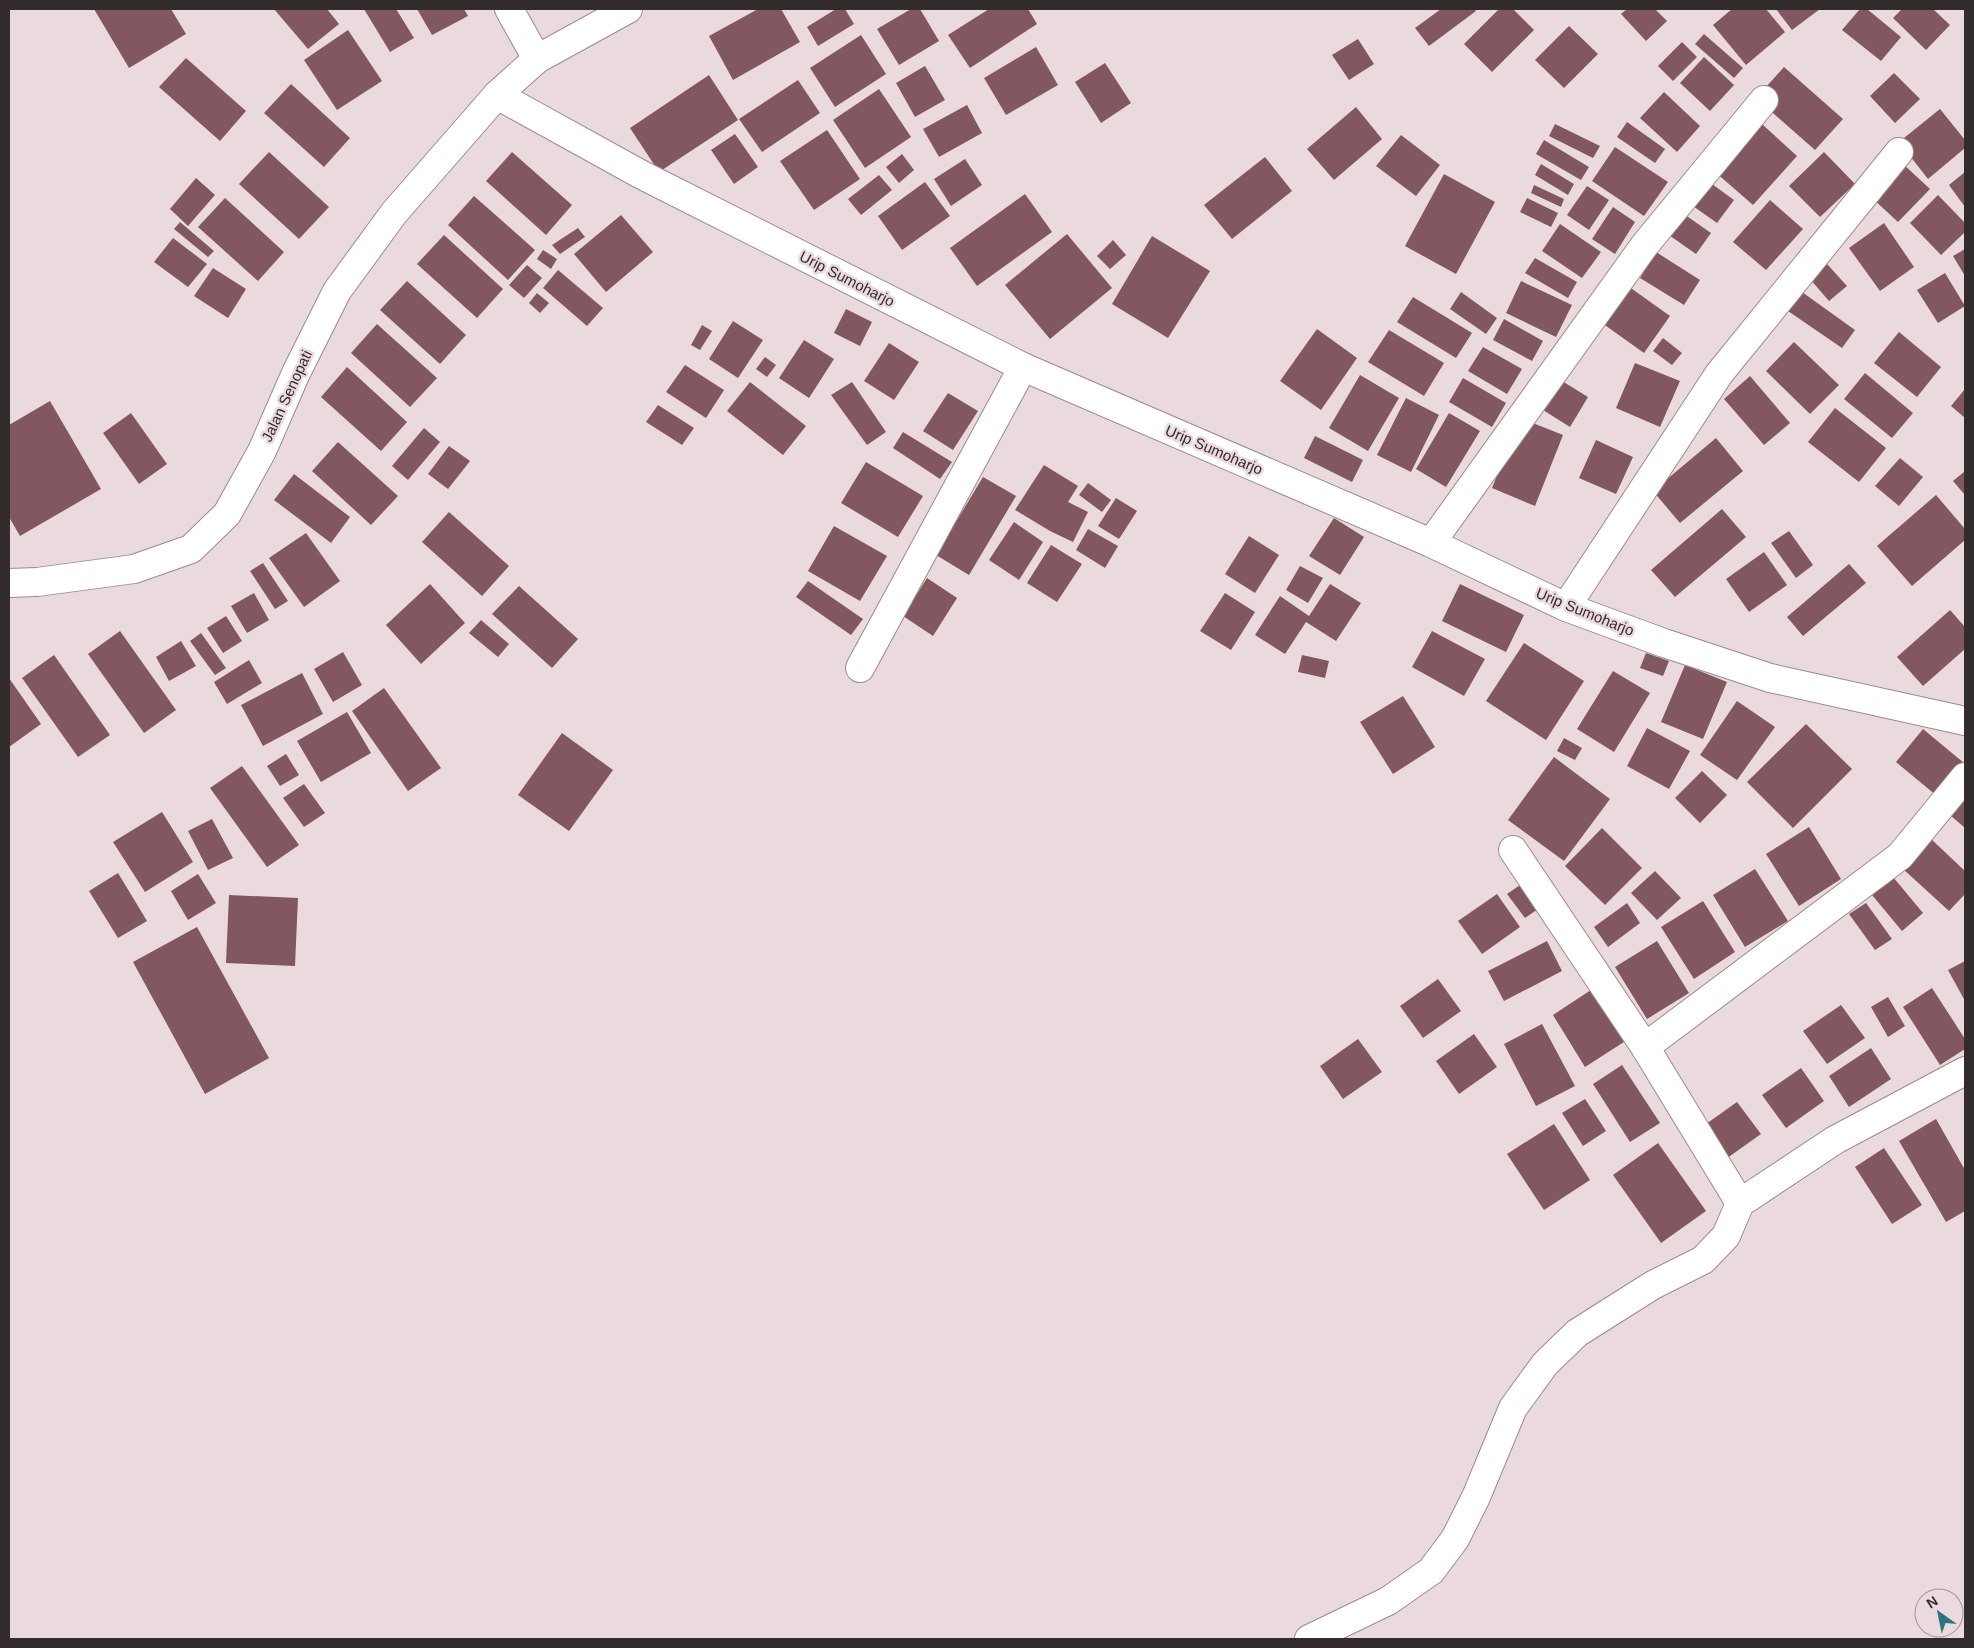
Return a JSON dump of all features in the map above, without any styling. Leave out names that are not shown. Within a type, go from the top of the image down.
[{"type":"street","points":[[509,9],[537,59]]},
{"type":"street","name":"Jalan Senopati","points":[[9,583],[37,582],[134,568],[191,549],[227,514],[262,451],[296,373],[336,291],[394,213],[497,95],[537,59],[628,9]]},
{"type":"street","name":"Urip Sumoharjo","points":[[497,95],[642,175],[1023,367],[1431,543],[1566,607],[1664,643],[1770,678],[1965,721]]},
{"type":"street","points":[[1431,543],[1644,246],[1764,100]]},
{"type":"street","points":[[1566,607],[1718,374],[1899,152]]},
{"type":"street","points":[[860,668],[1023,367]]},
{"type":"street","points":[[1645,1046],[1900,856],[1965,777]]},
{"type":"street","points":[[1513,850],[1645,1046],[1740,1203]]},
{"type":"street","points":[[1309,1639],[1388,1601],[1431,1571],[1455,1539],[1476,1497],[1513,1408],[1545,1364],[1577,1333],[1653,1285],[1703,1260],[1726,1236],[1740,1203],[1835,1140],[1965,1071]]},
{"type":"building","points":[[94,9],[171,9],[186,34],[129,68]]},
{"type":"building","points":[[274,9],[327,9],[339,24],[308,49]]},
{"type":"building","points":[[364,9],[396,9],[414,38],[390,52]]},
{"type":"building","points":[[417,9],[464,9],[468,16],[432,35]]},
{"type":"building","points":[[758,9],[781,9],[800,42],[733,80],[709,36]]},
{"type":"building","points":[[836,9],[845,9],[854,24],[818,46],[807,27]]},
{"type":"building","points":[[911,9],[920,9],[939,41],[899,65],[877,29]]},
{"type":"building","points":[[989,9],[1028,9],[1037,24],[970,68],[948,35]]},
{"type":"building","points":[[1441,9],[1474,9],[1476,11],[1429,46],[1415,28]]},
{"type":"building","points":[[1499,9],[1513,9],[1534,30],[1492,72],[1464,44]]},
{"type":"building","points":[[1627,9],[1655,9],[1667,21],[1646,41],[1621,14]]},
{"type":"building","points":[[1732,9],[1766,9],[1785,32],[1746,65],[1713,25]]},
{"type":"building","points":[[1776,9],[1820,9],[1792,30]]},
{"type":"building","points":[[1860,9],[1867,9],[1901,37],[1881,61],[1842,30]]},
{"type":"building","points":[[1902,9],[1933,9],[1950,25],[1926,50],[1893,18]]},
{"type":"building","points":[[1569,26],[1598,54],[1564,88],[1535,60]]},
{"type":"building","points":[[348,30],[382,81],[337,110],[304,60]]},
{"type":"building","points":[[1704,34],[1743,68],[1734,78],[1695,44]]},
{"type":"building","points":[[861,35],[886,74],[835,107],[810,68]]},
{"type":"building","points":[[1358,39],[1374,64],[1349,80],[1332,55]]},
{"type":"building","points":[[1682,42],[1697,57],[1673,81],[1658,66]]},
{"type":"building","points":[[1036,47],[1058,85],[1006,115],[984,78]]},
{"type":"building","points":[[1704,57],[1734,85],[1710,111],[1680,83]]},
{"type":"building","points":[[186,58],[246,111],[220,141],[159,87]]},
{"type":"building","points":[[1105,63],[1131,103],[1101,123],[1075,82]]},
{"type":"building","points":[[925,66],[945,100],[915,117],[896,83]]},
{"type":"building","points":[[1784,67],[1843,119],[1815,150],[1756,98]]},
{"type":"building","points":[[1894,73],[1920,99],[1895,123],[1870,96]]},
{"type":"building","points":[[709,75],[738,120],[659,172],[630,128]]},
{"type":"building","points":[[798,80],[820,113],[762,152],[739,119]]},
{"type":"building","points":[[291,84],[350,138],[324,167],[264,113]]},
{"type":"building","points":[[879,89],[911,137],[865,168],[833,120]]},
{"type":"building","points":[[1664,92],[1700,126],[1677,152],[1640,118]]},
{"type":"building","points":[[967,105],[982,133],[939,157],[923,129]]},
{"type":"building","points":[[1356,107],[1382,139],[1334,180],[1307,149]]},
{"type":"building","points":[[1940,109],[1965,140],[1965,148],[1928,179],[1899,142]]},
{"type":"building","points":[[1751,114],[1797,156],[1753,205],[1706,164]]},
{"type":"building","points":[[1627,122],[1665,149],[1655,163],[1617,137]]},
{"type":"building","points":[[1555,124],[1600,146],[1593,158],[1549,136]]},
{"type":"building","points":[[827,130],[860,179],[814,210],[780,161]]},
{"type":"building","points":[[735,134],[758,167],[734,184],[711,150]]},
{"type":"building","points":[[1401,135],[1440,165],[1416,196],[1376,166]]},
{"type":"building","points":[[1544,140],[1589,167],[1581,180],[1536,154]]},
{"type":"building","points":[[1615,147],[1668,182],[1644,216],[1592,181]]},
{"type":"building","points":[[269,152],[329,207],[299,239],[239,184]]},
{"type":"building","points":[[512,152],[572,205],[546,235],[486,181]]},
{"type":"building","points":[[1824,152],[1855,184],[1820,217],[1789,186]]},
{"type":"building","points":[[902,154],[914,170],[899,183],[886,167]]},
{"type":"building","points":[[1265,157],[1292,191],[1232,239],[1204,205]]},
{"type":"building","points":[[965,159],[982,185],[951,206],[934,179]]},
{"type":"building","points":[[1902,163],[1930,189],[1898,222],[1870,196]]},
{"type":"building","points":[[1541,164],[1574,184],[1568,195],[1535,175]]},
{"type":"building","points":[[1965,172],[1965,207],[1949,185]]},
{"type":"building","points":[[1444,174],[1495,202],[1456,274],[1405,246]]},
{"type":"building","points":[[879,175],[892,190],[861,215],[848,199]]},
{"type":"building","points":[[1701,176],[1734,200],[1717,223],[1683,199]]},
{"type":"building","points":[[196,178],[215,195],[188,226],[170,209]]},
{"type":"building","points":[[925,182],[950,216],[902,250],[878,216]]},
{"type":"building","points":[[1534,185],[1564,199],[1561,207],[1531,193]]},
{"type":"building","points":[[1587,186],[1609,200],[1589,230],[1567,215]]},
{"type":"building","points":[[1025,194],[1052,232],[977,286],[950,248]]},
{"type":"building","points":[[1938,195],[1965,223],[1965,232],[1941,255],[1910,223]]},
{"type":"building","points":[[474,196],[535,250],[508,280],[448,225]]},
{"type":"building","points":[[225,198],[284,252],[258,281],[198,227]]},
{"type":"building","points":[[1527,198],[1558,213],[1551,227],[1520,212]]},
{"type":"building","points":[[1770,200],[1803,229],[1766,270],[1733,242]]},
{"type":"building","points":[[1671,205],[1711,233],[1696,254],[1656,226]]},
{"type":"building","points":[[1613,207],[1635,222],[1615,254],[1592,239]]},
{"type":"building","points":[[621,215],[653,252],[606,292],[574,254]]},
{"type":"building","points":[[180,222],[214,251],[208,257],[174,229]]},
{"type":"building","points":[[1884,223],[1914,267],[1880,291],[1849,248]]},
{"type":"building","points":[[1560,224],[1601,252],[1582,278],[1542,251]]},
{"type":"building","points":[[578,228],[585,237],[560,254],[552,245]]},
{"type":"building","points":[[1067,234],[1112,288],[1050,339],[1005,285]]},
{"type":"building","points":[[444,235],[503,289],[477,318],[417,264]]},
{"type":"building","points":[[1152,236],[1210,271],[1168,338],[1112,304]]},
{"type":"building","points":[[173,238],[207,264],[188,287],[154,262]]},
{"type":"building","points":[[1113,240],[1126,255],[1110,269],[1097,256]]},
{"type":"building","points":[[1965,249],[1965,276],[1953,256]]},
{"type":"building","points":[[543,250],[557,259],[551,269],[537,259]]},
{"type":"building","points":[[1656,252],[1700,280],[1684,305],[1640,278]]},
{"type":"building","points":[[1535,258],[1577,282],[1568,298],[1525,273]]},
{"type":"building","points":[[1827,264],[1847,286],[1829,301],[1810,279]]},
{"type":"building","points":[[527,265],[542,278],[524,298],[509,285]]},
{"type":"building","points":[[213,268],[246,289],[228,318],[194,296]]},
{"type":"building","points":[[558,270],[603,308],[587,326],[543,288]]},
{"type":"building","points":[[1945,273],[1965,306],[1938,323],[1917,290]]},
{"type":"building","points":[[407,281],[466,335],[440,364],[380,310]]},
{"type":"building","points":[[1521,281],[1572,305],[1556,337],[1506,313]]},
{"type":"building","points":[[1621,281],[1670,316],[1644,353],[1595,318]]},
{"type":"building","points":[[1461,292],[1497,318],[1486,334],[1450,309]]},
{"type":"building","points":[[1802,292],[1855,330],[1842,348],[1788,311]]},
{"type":"building","points":[[537,293],[549,303],[540,313],[529,303]]},
{"type":"building","points":[[1413,297],[1472,333],[1456,358],[1397,322]]},
{"type":"building","points":[[846,309],[872,322],[860,346],[834,333]]},
{"type":"building","points":[[1504,319],[1543,341],[1532,361],[1493,340]]},
{"type":"building","points":[[733,321],[763,340],[738,378],[709,359]]},
{"type":"building","points":[[377,324],[437,378],[410,407],[351,353]]},
{"type":"building","points":[[702,325],[712,331],[700,350],[691,345]]},
{"type":"building","points":[[1317,329],[1357,358],[1321,410],[1280,381]]},
{"type":"building","points":[[1389,330],[1444,363],[1424,396],[1368,362]]},
{"type":"building","points":[[1899,332],[1941,367],[1917,397],[1874,363]]},
{"type":"building","points":[[1663,338],[1682,353],[1672,365],[1653,351]]},
{"type":"building","points":[[804,340],[834,359],[809,398],[779,378]]},
{"type":"building","points":[[1794,342],[1839,385],[1810,414],[1766,371]]},
{"type":"building","points":[[889,343],[919,362],[894,400],[864,381]]},
{"type":"building","points":[[1483,347],[1522,369],[1507,394],[1468,371]]},
{"type":"building","points":[[765,357],[776,365],[767,377],[756,369]]},
{"type":"building","points":[[1635,363],[1680,381],[1660,427],[1616,408]]},
{"type":"building","points":[[685,365],[724,390],[706,418],[666,392]]},
{"type":"building","points":[[347,367],[407,422],[381,451],[321,397]]},
{"type":"building","points":[[1865,373],[1913,413],[1892,438],[1844,399]]},
{"type":"building","points":[[1360,375],[1399,398],[1368,451],[1329,428]]},
{"type":"building","points":[[1554,376],[1588,397],[1570,427],[1535,405]]},
{"type":"building","points":[[1750,376],[1790,423],[1764,445],[1724,399]]},
{"type":"building","points":[[1463,378],[1506,403],[1492,427],[1449,402]]},
{"type":"building","points":[[750,382],[806,426],[783,455],[727,411]]},
{"type":"building","points":[[852,382],[886,432],[867,445],[831,395]]},
{"type":"building","points":[[1965,389],[1965,418],[1951,406]]},
{"type":"building","points":[[948,393],[978,411],[953,450],[923,431]]},
{"type":"building","points":[[1406,398],[1439,415],[1411,472],[1377,455]]},
{"type":"building","points":[[50,401],[101,489],[20,536],[9,517],[9,425]]},
{"type":"building","points":[[658,405],[694,428],[682,445],[646,422]]},
{"type":"building","points":[[1835,408],[1886,448],[1859,482],[1808,442]]},
{"type":"building","points":[[131,413],[167,464],[139,484],[103,433]]},
{"type":"building","points":[[1449,413],[1480,431],[1446,487],[1416,469]]},
{"type":"building","points":[[1520,418],[1563,435],[1535,506],[1492,488]]},
{"type":"building","points":[[424,428],[440,442],[408,480],[392,466]]},
{"type":"building","points":[[903,432],[952,462],[940,479],[893,448]]},
{"type":"building","points":[[1315,436],[1363,460],[1352,482],[1304,458]]},
{"type":"building","points":[[1716,438],[1743,471],[1680,523],[1653,491]]},
{"type":"building","points":[[1596,440],[1633,457],[1616,494],[1579,478]]},
{"type":"building","points":[[338,442],[398,496],[371,525],[312,471]]},
{"type":"building","points":[[449,446],[470,461],[448,489],[428,474]]},
{"type":"building","points":[[1900,458],[1923,477],[1899,506],[1875,486]]},
{"type":"building","points":[[866,462],[923,496],[898,537],[841,503]]},
{"type":"building","points":[[1044,465],[1078,486],[1068,502],[1088,512],[1073,542],[1015,510]]},
{"type":"building","points":[[1965,471],[1965,495],[1953,481]]},
{"type":"building","points":[[294,474],[350,517],[331,543],[274,500]]},
{"type":"building","points":[[983,477],[1016,496],[969,575],[936,555]]},
{"type":"building","points":[[1088,483],[1111,500],[1102,512],[1079,495]]},
{"type":"building","points":[[1936,495],[1965,529],[1965,540],[1912,586],[1877,546]]},
{"type":"building","points":[[1116,498],[1137,511],[1119,539],[1098,526]]},
{"type":"building","points":[[1722,509],[1746,537],[1675,597],[1651,570]]},
{"type":"building","points":[[449,512],[509,566],[482,596],[422,542]]},
{"type":"building","points":[[1334,518],[1364,537],[1340,575],[1309,556]]},
{"type":"building","points":[[1014,522],[1043,542],[1019,580],[989,560]]},
{"type":"building","points":[[834,526],[887,556],[860,601],[808,571]]},
{"type":"building","points":[[1088,529],[1118,546],[1105,568],[1076,550]]},
{"type":"building","points":[[1789,531],[1813,565],[1796,578],[1771,543]]},
{"type":"building","points":[[306,533],[340,581],[304,607],[269,558]]},
{"type":"building","points":[[1249,536],[1279,555],[1255,593],[1225,574]]},
{"type":"building","points":[[1051,545],[1082,564],[1057,602],[1027,583]]},
{"type":"building","points":[[1764,552],[1787,585],[1749,612],[1726,579]]},
{"type":"building","points":[[263,563],[288,601],[275,609],[250,571]]},
{"type":"building","points":[[1849,564],[1866,583],[1803,636],[1787,617]]},
{"type":"building","points":[[1300,566],[1323,578],[1308,603],[1286,590]]},
{"type":"building","points":[[927,578],[957,598],[933,636],[903,616]]},
{"type":"building","points":[[808,581],[863,619],[851,635],[796,597]]},
{"type":"building","points":[[430,584],[465,623],[421,664],[386,625]]},
{"type":"building","points":[[1330,584],[1361,603],[1336,641],[1306,622],[1285,654],[1255,635],[1280,596],[1309,616]]},
{"type":"building","points":[[1460,584],[1524,615],[1506,652],[1442,621]]},
{"type":"building","points":[[519,586],[578,639],[552,668],[492,614]]},
{"type":"building","points":[[254,593],[269,620],[247,633],[231,606]]},
{"type":"building","points":[[1225,593],[1255,612],[1231,650],[1200,631]]},
{"type":"building","points":[[1950,610],[1965,627],[1965,649],[1923,686],[1897,657]]},
{"type":"building","points":[[226,616],[242,641],[223,653],[207,628]]},
{"type":"building","points":[[481,620],[509,644],[498,657],[469,633]]},
{"type":"building","points":[[120,631],[176,710],[144,733],[88,654]]},
{"type":"building","points":[[1432,631],[1485,659],[1464,696],[1412,667]]},
{"type":"building","points":[[201,633],[226,668],[215,675],[190,641]]},
{"type":"building","points":[[181,641],[196,666],[169,681],[156,657]]},
{"type":"building","points":[[1524,643],[1584,681],[1546,740],[1486,701]]},
{"type":"building","points":[[343,652],[362,685],[333,702],[314,669]]},
{"type":"building","points":[[1646,653],[1669,661],[1663,676],[1640,668]]},
{"type":"building","points":[[54,655],[110,735],[78,757],[22,678]]},
{"type":"building","points":[[1302,655],[1329,661],[1325,678],[1298,672]]},
{"type":"building","points":[[249,660],[262,683],[227,704],[214,682]]},
{"type":"building","points":[[1685,665],[1727,682],[1703,739],[1661,722]]},
{"type":"building","points":[[1613,671],[1650,693],[1614,752],[1577,729]]},
{"type":"building","points":[[302,673],[323,714],[263,746],[241,705]]},
{"type":"building","points":[[9,678],[41,724],[9,747]]},
{"type":"building","points":[[384,688],[441,768],[408,791],[352,711]]},
{"type":"building","points":[[1403,696],[1435,747],[1393,774],[1360,722]]},
{"type":"building","points":[[1737,701],[1775,727],[1737,780],[1700,755]]},
{"type":"building","points":[[347,712],[371,753],[321,782],[297,741]]},
{"type":"building","points":[[1806,724],[1852,769],[1793,828],[1747,782]]},
{"type":"building","points":[[1647,728],[1690,751],[1669,789],[1627,766]]},
{"type":"building","points":[[1923,729],[1964,763],[1937,796],[1896,762]]},
{"type":"building","points":[[562,733],[613,770],[569,831],[518,795]]},
{"type":"building","points":[[1564,738],[1582,748],[1575,760],[1557,751]]},
{"type":"building","points":[[286,754],[299,775],[280,786],[267,766]]},
{"type":"building","points":[[1554,757],[1610,799],[1564,861],[1508,820]]},
{"type":"building","points":[[242,766],[299,845],[267,867],[210,788]]},
{"type":"building","points":[[1702,771],[1727,795],[1700,823],[1675,798]]},
{"type":"building","points":[[1965,781],[1965,828],[1942,808]]},
{"type":"building","points":[[304,784],[325,813],[304,827],[283,798]]},
{"type":"building","points":[[162,812],[193,862],[145,892],[113,842]]},
{"type":"building","points":[[212,819],[233,858],[208,870],[188,831]]},
{"type":"building","points":[[1809,827],[1841,879],[1799,906],[1766,854]]},
{"type":"building","points":[[1602,828],[1642,868],[1605,905],[1565,866]]},
{"type":"building","points":[[1930,838],[1965,871],[1965,894],[1949,911],[1902,868]]},
{"type":"building","points":[[1755,869],[1788,921],[1745,947],[1713,895]]},
{"type":"building","points":[[1655,871],[1681,898],[1657,920],[1631,893]]},
{"type":"building","points":[[118,873],[147,921],[118,938],[89,891]]},
{"type":"building","points":[[198,874],[216,903],[188,920],[171,891]]},
{"type":"building","points":[[1893,877],[1923,913],[1902,931],[1872,895]]},
{"type":"building","points":[[1529,879],[1547,903],[1525,918],[1507,894]]},
{"type":"building","points":[[1497,894],[1520,927],[1482,954],[1458,921]]},
{"type":"building","points":[[229,895],[298,898],[295,966],[226,963]]},
{"type":"building","points":[[1703,901],[1735,952],[1694,979],[1661,927]]},
{"type":"building","points":[[1627,903],[1640,923],[1608,947],[1594,927]]},
{"type":"building","points":[[1866,903],[1892,939],[1875,950],[1849,914]]},
{"type":"building","points":[[197,927],[269,1058],[205,1094],[133,962]]},
{"type":"building","points":[[1547,941],[1562,971],[1504,1001],[1488,971]]},
{"type":"building","points":[[1657,941],[1689,993],[1647,1019],[1615,967]]},
{"type":"building","points":[[1965,961],[1965,1001],[1948,970]]},
{"type":"building","points":[[1438,979],[1461,1011],[1423,1038],[1400,1006]]},
{"type":"building","points":[[1594,988],[1627,1040],[1585,1067],[1553,1015]]},
{"type":"building","points":[[1932,988],[1965,1039],[1965,1049],[1940,1065],[1903,1007]]},
{"type":"building","points":[[1888,997],[1905,1026],[1888,1037],[1871,1007]]},
{"type":"building","points":[[1841,1005],[1865,1038],[1827,1064],[1803,1031]]},
{"type":"building","points":[[1542,1024],[1575,1086],[1536,1106],[1504,1044]]},
{"type":"building","points":[[1474,1034],[1497,1067],[1459,1094],[1436,1061]]},
{"type":"building","points":[[1358,1039],[1382,1072],[1343,1099],[1320,1066]]},
{"type":"building","points":[[1871,1048],[1891,1079],[1849,1107],[1829,1076]]},
{"type":"building","points":[[1622,1065],[1660,1123],[1630,1142],[1593,1084]]},
{"type":"building","points":[[1801,1068],[1824,1101],[1786,1128],[1762,1095]]},
{"type":"building","points":[[1585,1099],[1606,1131],[1583,1146],[1562,1113]]},
{"type":"building","points":[[1737,1102],[1761,1134],[1723,1161],[1699,1129]]},
{"type":"building","points":[[1936,1119],[1965,1170],[1965,1211],[1946,1222],[1899,1141]]},
{"type":"building","points":[[1554,1124],[1590,1180],[1544,1210],[1507,1154]]},
{"type":"building","points":[[1658,1143],[1706,1211],[1661,1243],[1613,1175]]},
{"type":"building","points":[[1884,1148],[1922,1205],[1892,1224],[1855,1167]]}]
